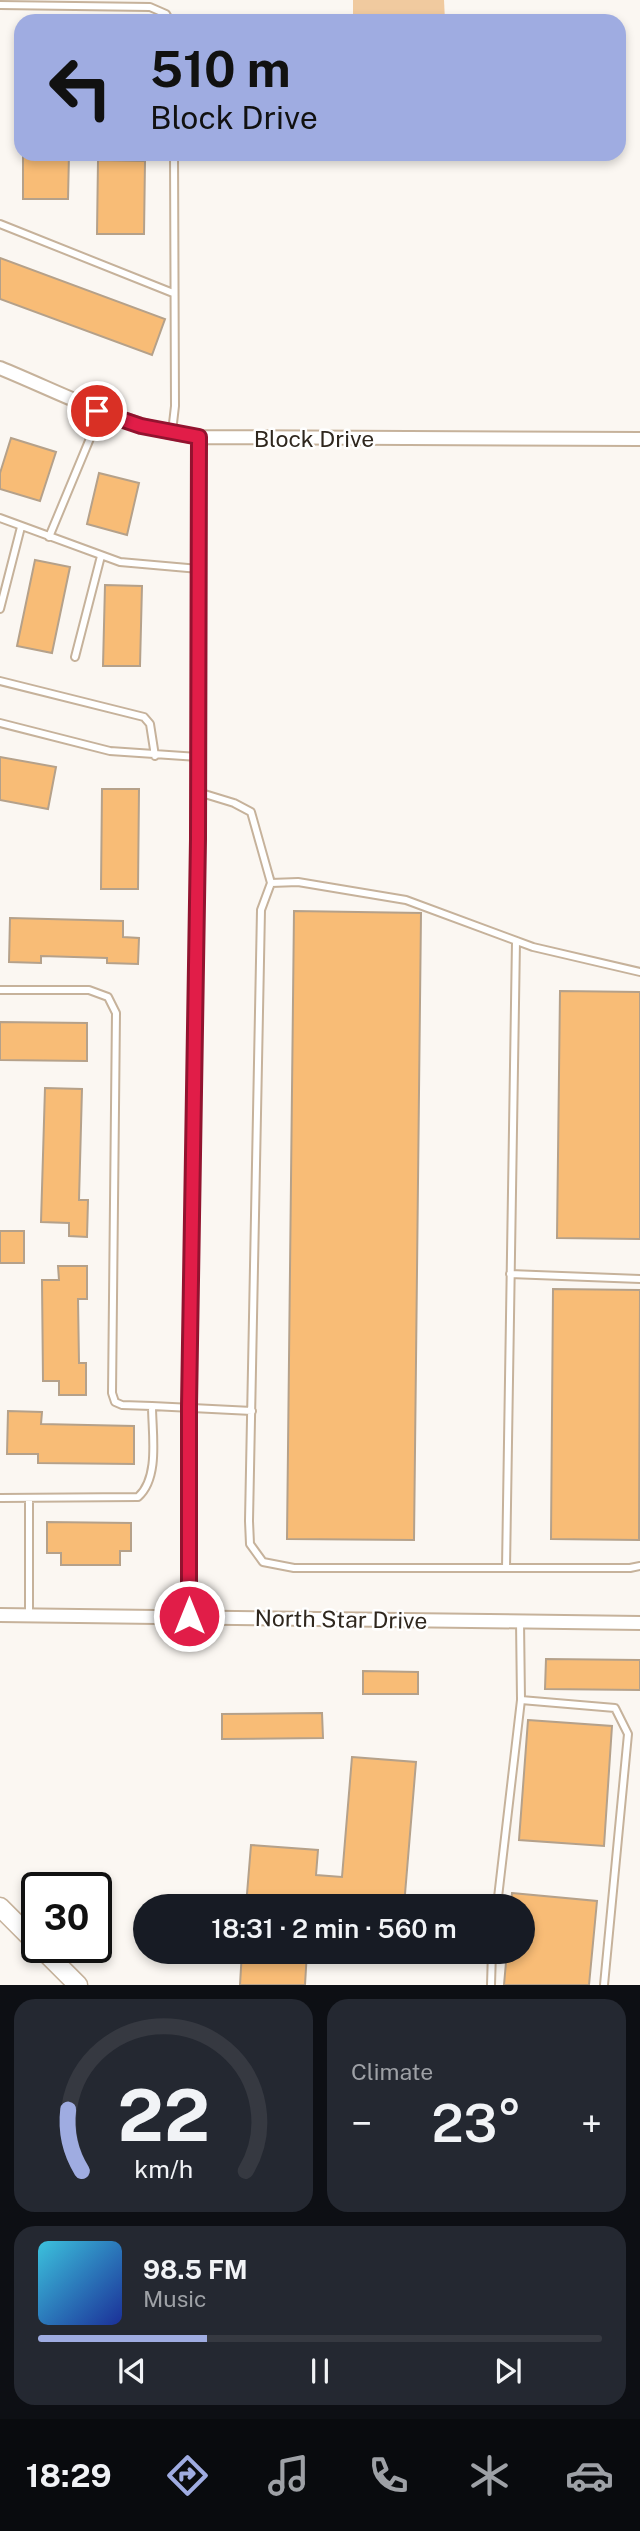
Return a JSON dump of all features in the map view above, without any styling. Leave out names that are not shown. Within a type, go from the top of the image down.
[{"type":"main road","points":[[0,1907],[21,1928]]},
{"type":"main road","points":[[56,1963],[78,1985]]},
{"type":"street","name":"Block Drive","points":[[0,368],[97,411],[172,434],[199,437],[640,439]]},
{"type":"street","points":[[189,1616],[199,437]]},
{"type":"street","name":"North Star Drive","points":[[0,1615],[640,1623]]},
{"type":"lane","points":[[0,5],[78,3],[150,7],[166,14]]},
{"type":"lane","points":[[172,434],[175,406],[174,161]]},
{"type":"lane","points":[[0,224],[173,293]]},
{"type":"lane","points":[[49,537],[91,436],[97,411]]},
{"type":"lane","points":[[0,518],[101,556],[131,564],[199,569]]},
{"type":"lane","points":[[0,609],[21,527]]},
{"type":"lane","points":[[75,657],[101,556]]},
{"type":"lane","points":[[0,681],[144,717],[150,724],[155,756]]},
{"type":"lane","points":[[0,723],[110,751],[198,757]]},
{"type":"lane","points":[[198,792],[234,803],[251,813],[271,883],[261,911],[250,1544],[263,1562],[294,1568],[640,1566]]},
{"type":"lane","points":[[271,883],[298,882],[406,900],[516,940],[640,972]]},
{"type":"lane","points":[[506,1568],[516,940]]},
{"type":"lane","points":[[0,990],[89,990],[108,997],[116,1013],[111,1393],[115,1402],[122,1405],[189,1406],[251,1411]]},
{"type":"lane","points":[[510,1275],[640,1279]]},
{"type":"lane","points":[[0,1498],[138,1497],[148,1489],[152,1406]]},
{"type":"lane","points":[[29,1499],[29,1615]]},
{"type":"lane","points":[[498,1894],[521,1700],[520,1622]]},
{"type":"lane","points":[[521,1700],[615,1708],[628,1734],[604,1985]]},
{"type":"lane","points":[[491,1985],[492,1964]]},
{"type":"shaded area","points":[[353,0],[444,0],[445,14],[353,14]]},
{"type":"building","points":[[23,161],[69,161],[68,199],[23,199]]},
{"type":"building","points":[[98,161],[145,161],[144,234],[97,234]]},
{"type":"building","points":[[0,258],[165,319],[152,355],[0,299]]},
{"type":"building","points":[[11,438],[56,452],[40,501],[0,489],[0,473]]},
{"type":"building","points":[[99,473],[139,483],[127,535],[87,524]]},
{"type":"building","points":[[35,560],[70,567],[52,653],[17,646]]},
{"type":"building","points":[[105,585],[142,586],[140,666],[103,666]]},
{"type":"building","points":[[0,757],[56,767],[48,809],[0,800]]},
{"type":"building","points":[[102,789],[139,789],[138,889],[101,889]]},
{"type":"building","points":[[294,911],[421,913],[414,1540],[287,1539]]},
{"type":"building","points":[[10,918],[123,921],[123,937],[139,938],[138,964],[107,963],[107,958],[41,956],[41,963],[9,962]]},
{"type":"building","points":[[560,991],[640,992],[640,1239],[557,1238]]},
{"type":"building","points":[[0,1022],[87,1023],[87,1061],[0,1060]]},
{"type":"building","points":[[45,1088],[82,1089],[79,1200],[88,1200],[87,1237],[69,1236],[69,1223],[41,1222]]},
{"type":"building","points":[[0,1231],[24,1231],[24,1263],[0,1263]]},
{"type":"building","points":[[58,1266],[87,1266],[87,1299],[78,1299],[79,1363],[86,1363],[86,1395],[59,1395],[59,1381],[43,1381],[42,1280],[59,1280]]},
{"type":"building","points":[[553,1289],[640,1290],[639,1540],[551,1539]]},
{"type":"building","points":[[8,1411],[42,1412],[41,1424],[134,1426],[134,1464],[38,1463],[38,1454],[7,1454]]},
{"type":"building","points":[[47,1522],[131,1523],[131,1551],[120,1551],[120,1565],[61,1565],[61,1553],[47,1553]]},
{"type":"building","points":[[546,1659],[640,1660],[640,1690],[545,1689]]},
{"type":"building","points":[[363,1671],[418,1672],[418,1694],[363,1694]]},
{"type":"building","points":[[322,1713],[323,1738],[222,1739],[222,1714]]},
{"type":"building","points":[[528,1720],[612,1726],[604,1846],[519,1840]]},
{"type":"building","points":[[352,1757],[416,1762],[405,1894],[247,1894],[251,1845],[318,1850],[316,1875],[342,1877]]},
{"type":"building","points":[[535,1895],[597,1901],[589,1985],[504,1985],[506,1964],[535,1964]]},
{"type":"building","points":[[241,1964],[306,1964],[305,1985],[240,1985]]},
{"type":"route","points":[[97,411],[172,434],[199,437],[198,839],[189,1406],[189,1616]]}]
